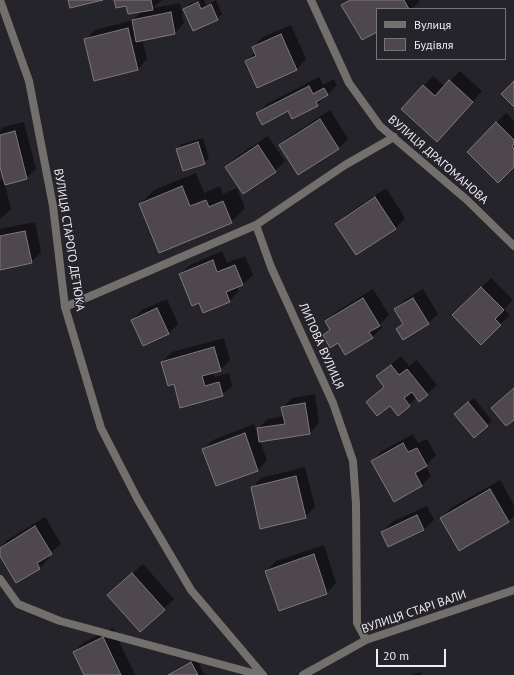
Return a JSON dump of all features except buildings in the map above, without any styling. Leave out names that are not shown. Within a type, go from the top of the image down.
[{"type":"street","name":"ВУЛИЦЯ СТАРОГО ДЕТЮКА","points":[[0,0],[29,81],[53,206],[65,307],[100,428],[138,500],[191,590],[261,675]]},
{"type":"street","name":"ВУЛИЦЯ ДРАГОМАНОВА","points":[[311,0],[349,83],[380,126],[467,200],[514,246]]},
{"type":"street","points":[[65,307],[256,225],[345,165],[394,138]]},
{"type":"street","name":"ЛИПОВА ВУЛИЦЯ","points":[[256,225],[271,267],[333,403],[353,461],[356,504],[357,623],[366,640]]},
{"type":"street","points":[[0,579],[18,604],[60,621],[261,675]]},
{"type":"street","name":"ВУЛИЦЯ СТАРІ ВАЛИ","points":[[303,675],[366,640],[514,590]]}]
